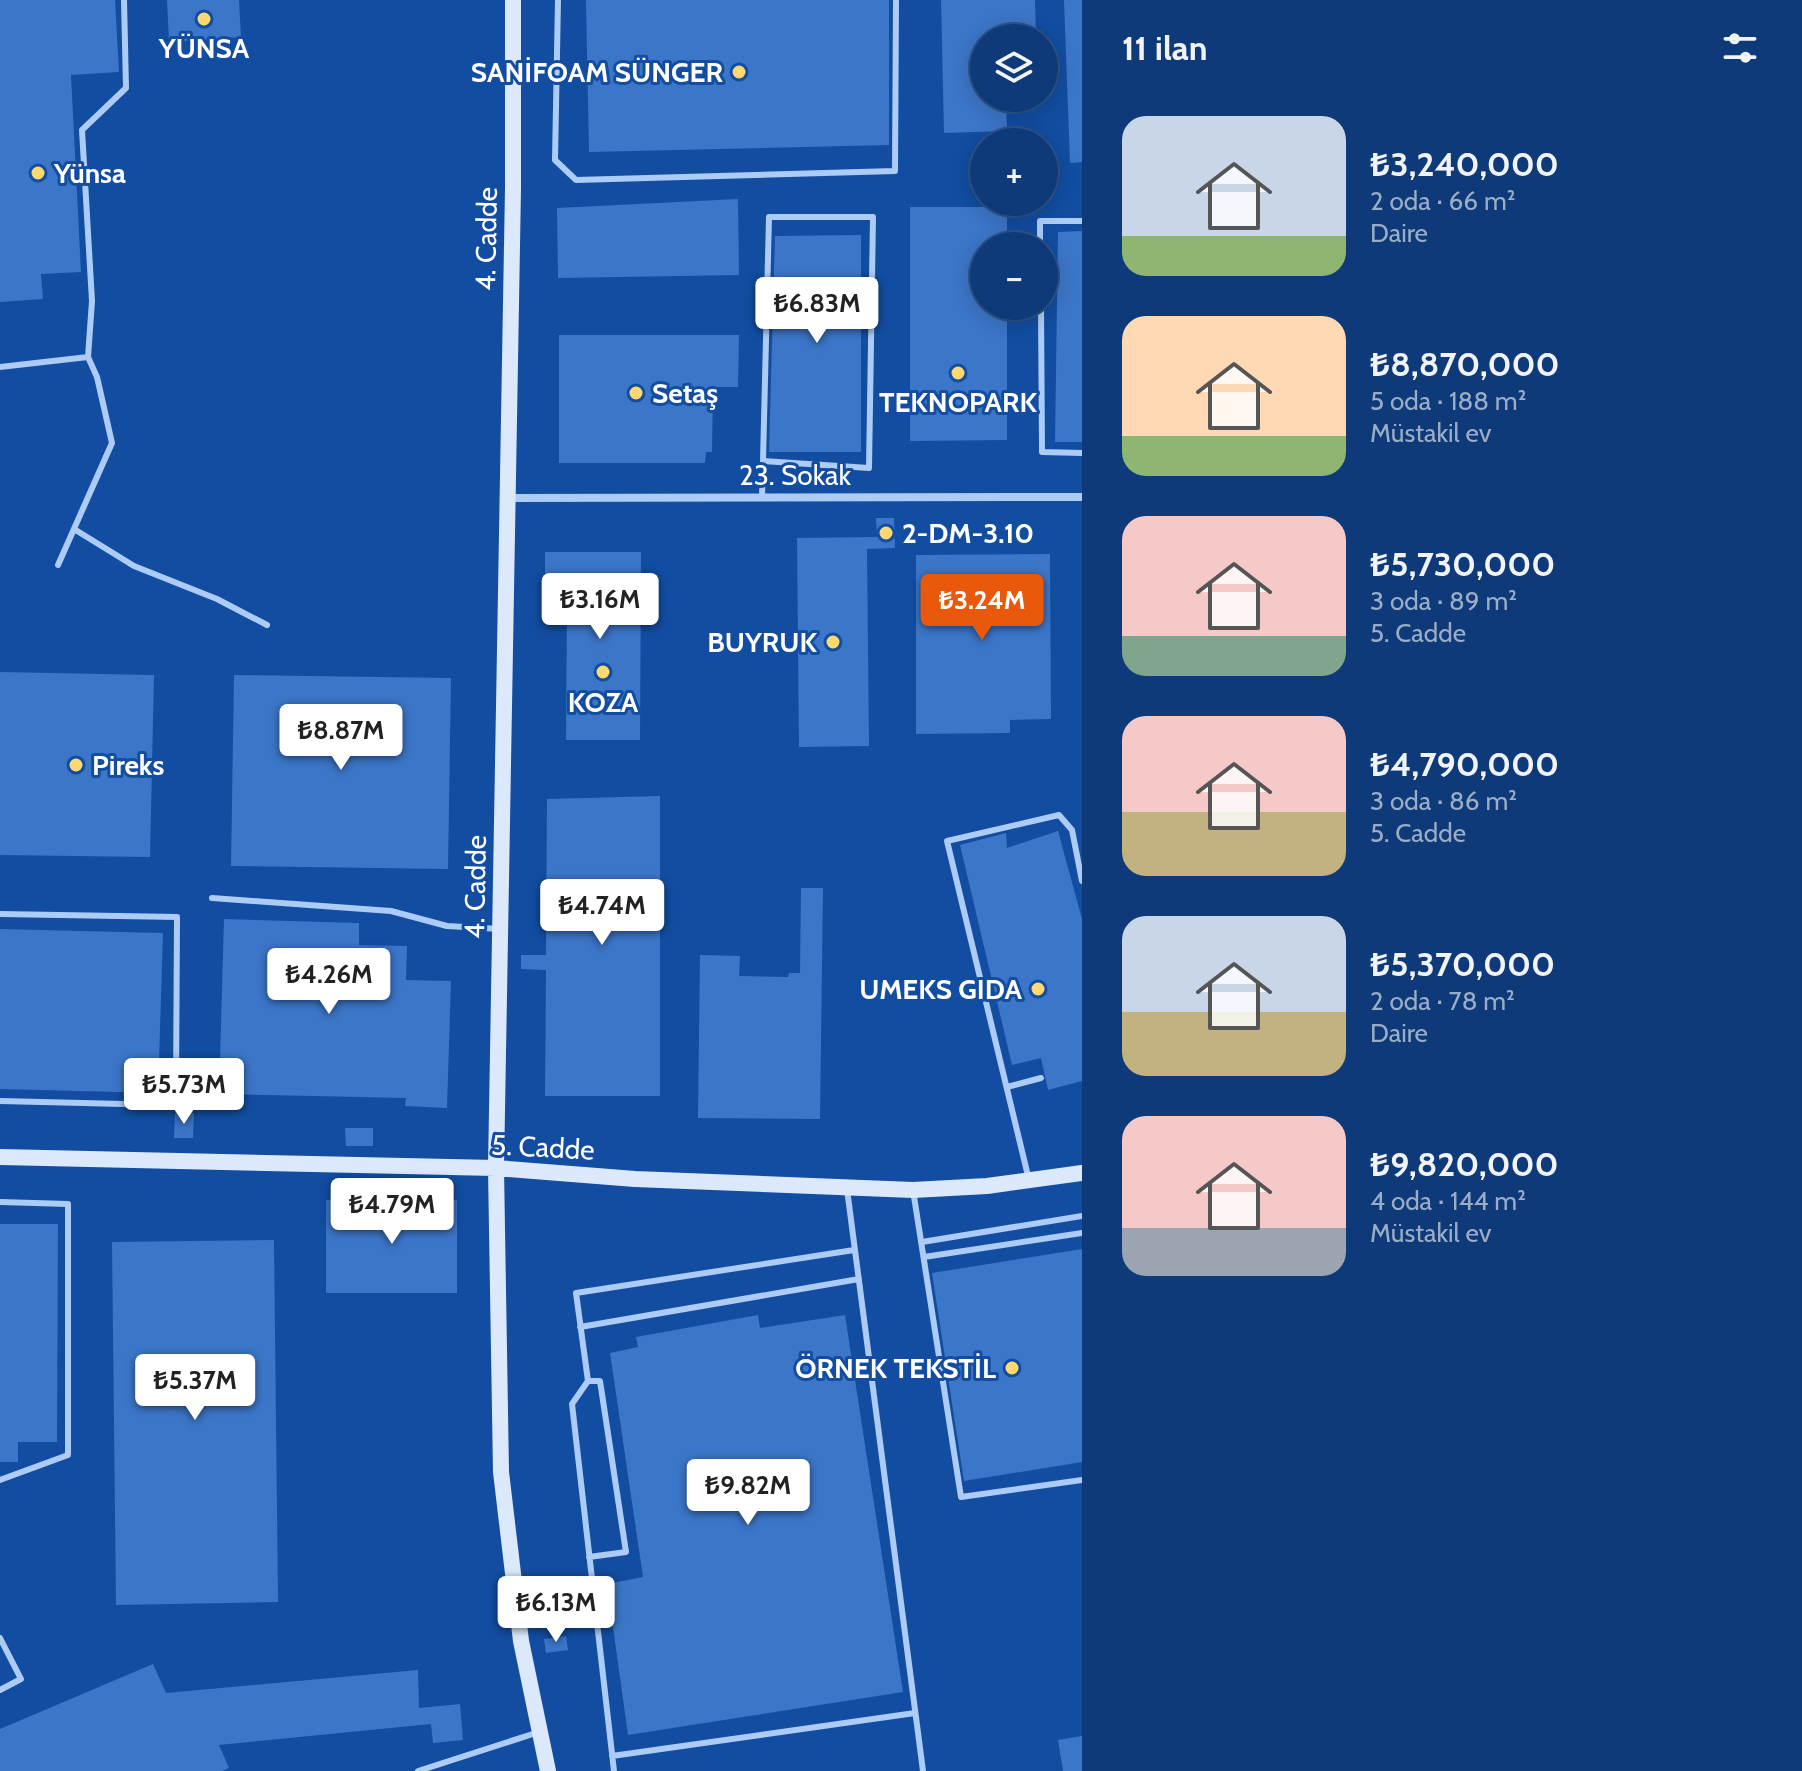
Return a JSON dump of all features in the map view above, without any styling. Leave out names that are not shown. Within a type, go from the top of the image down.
[{"type":"street","name":"4. Cadde","points":[[513,0],[496,1168],[501,1472],[521,1641],[548,1771]]},
{"type":"street","name":"23. Sokak","points":[[508,498],[1082,497]]},
{"type":"street","name":"5. Cadde","points":[[0,1157],[496,1168],[635,1179],[913,1190],[987,1186],[1082,1173]]},
{"type":"lane","points":[[58,565],[112,443],[97,377],[88,357],[92,301],[82,130],[126,88],[124,0]]},
{"type":"lane","points":[[558,0],[555,160],[576,180],[895,171],[896,0]]},
{"type":"lane","points":[[762,498],[769,217],[873,217],[869,468],[763,461]]},
{"type":"lane","points":[[1040,232],[1040,221],[1082,221]]},
{"type":"lane","points":[[1041,320],[1042,452],[1082,453]]},
{"type":"lane","points":[[0,367],[88,357]]},
{"type":"lane","points":[[74,529],[134,566],[217,599],[267,625]]},
{"type":"lane","points":[[1029,1180],[947,841],[1059,815],[1072,830],[1082,881]]},
{"type":"lane","points":[[212,898],[391,911],[447,926],[500,929]]},
{"type":"lane","points":[[0,914],[177,917],[177,933],[176,1092],[164,1105],[0,1101]]},
{"type":"lane","points":[[1007,1087],[1041,1078]]},
{"type":"lane","points":[[847,1189],[923,1771]]},
{"type":"lane","points":[[913,1190],[961,1497],[1082,1480]]},
{"type":"lane","points":[[0,1202],[68,1204],[68,1455],[0,1480]]},
{"type":"lane","points":[[922,1242],[1082,1216]]},
{"type":"lane","points":[[924,1257],[1082,1233]]},
{"type":"lane","points":[[614,1771],[572,1404],[588,1381],[576,1293],[854,1250]]},
{"type":"lane","points":[[580,1327],[859,1279]]},
{"type":"lane","points":[[588,1381],[600,1381],[626,1552],[589,1557]]},
{"type":"lane","points":[[0,1638],[21,1679],[0,1690]]},
{"type":"lane","points":[[612,1756],[915,1713]]},
{"type":"lane","points":[[418,1771],[539,1732]]},
{"type":"building","name":"Yünsa","points":[[0,0],[115,0],[119,72],[71,75],[81,272],[41,274],[43,299],[0,302]]},
{"type":"building","name":"YÜNSA","points":[[167,0],[239,0],[241,37],[169,42]]},
{"type":"building","name":"SANİFOAM SÜNGER","points":[[586,0],[889,0],[889,145],[589,152]]},
{"type":"building","points":[[941,0],[1035,0],[1036,24],[970,24],[970,112],[1006,112],[1007,128],[970,128],[970,132],[944,133]]},
{"type":"building","points":[[1064,0],[1082,0],[1082,162],[1070,163]]},
{"type":"building","points":[[738,199],[739,275],[558,278],[557,208]]},
{"type":"building","name":"TEKNOPARK","points":[[910,207],[970,207],[970,216],[1007,216],[1007,232],[970,232],[970,320],[1007,320],[1007,440],[910,441]]},
{"type":"building","points":[[1082,231],[1082,442],[1055,442],[1058,232]]},
{"type":"building","points":[[861,235],[861,452],[769,452],[775,236]]},
{"type":"building","name":"Setaş","points":[[559,335],[739,335],[738,387],[713,387],[712,452],[706,452],[705,463],[559,463]]},
{"type":"building","name":"BUYRUK","points":[[876,518],[894,518],[895,548],[867,549],[869,746],[799,747],[797,538],[877,537]]},
{"type":"building","name":"KOZA","points":[[545,552],[641,552],[640,740],[566,740],[567,603],[545,603]]},
{"type":"building","points":[[1050,554],[1051,719],[1010,720],[1010,733],[916,734],[916,555]]},
{"type":"building","name":"Pireks","points":[[0,672],[154,675],[150,857],[0,855]]},
{"type":"building","points":[[234,675],[451,678],[448,869],[231,866]]},
{"type":"building","points":[[660,796],[660,1096],[545,1096],[546,970],[521,969],[521,955],[546,955],[547,799]]},
{"type":"building","name":"UMEKS GIDA","points":[[1058,831],[1082,919],[1082,1081],[1048,1090],[1041,1058],[1012,1065],[960,845],[1006,833],[1007,848]]},
{"type":"building","points":[[801,888],[823,888],[820,1119],[698,1118],[700,955],[740,956],[739,976],[788,977],[789,973],[800,973]]},
{"type":"building","points":[[224,919],[359,923],[359,945],[407,946],[406,980],[451,981],[447,1108],[405,1106],[406,1098],[219,1094]]},
{"type":"building","points":[[0,929],[163,933],[158,1093],[0,1089]]},
{"type":"building","points":[[175,1113],[194,1113],[193,1138],[174,1138]]},
{"type":"building","points":[[345,1128],[373,1128],[373,1146],[346,1146]]},
{"type":"building","points":[[326,1200],[457,1200],[457,1293],[326,1293]]},
{"type":"building","points":[[0,1224],[58,1224],[57,1442],[18,1442],[18,1462],[0,1462]]},
{"type":"building","points":[[274,1240],[278,1602],[116,1605],[112,1242]]},
{"type":"building","name":"ÖRNEK TEKSTİL","points":[[1082,1249],[1082,1462],[964,1481],[932,1273]]},
{"type":"building","points":[[758,1315],[760,1328],[845,1315],[903,1692],[628,1735],[607,1584],[643,1577],[610,1353],[638,1347],[636,1337]]},
{"type":"building","points":[[566,1636],[568,1650],[546,1653],[544,1639]]},
{"type":"building","points":[[153,1664],[166,1693],[418,1670],[419,1708],[460,1704],[463,1740],[433,1743],[431,1724],[219,1745],[229,1768],[222,1771],[0,1771],[0,1729]]},
{"type":"building","points":[[1082,1736],[1082,1771],[1063,1771],[1058,1740]]},
{"type":"place","name":"YÜNSA","points":[[204,19]]},
{"type":"place","name":"SANİFOAM SÜNGER","points":[[739,72]]},
{"type":"place","name":"Yünsa","points":[[38,173]]},
{"type":"place","name":"TEKNOPARK","points":[[958,373]]},
{"type":"place","name":"Setaş","points":[[636,393]]},
{"type":"place","name":"2-DM-3.10","points":[[886,533]]},
{"type":"place","name":"BUYRUK","points":[[833,642]]},
{"type":"place","name":"KOZA","points":[[603,672]]},
{"type":"place","name":"Pireks","points":[[76,765]]},
{"type":"place","name":"UMEKS GIDA","points":[[1038,989]]},
{"type":"place","name":"ÖRNEK TEKSTİL","points":[[1012,1368]]}]
